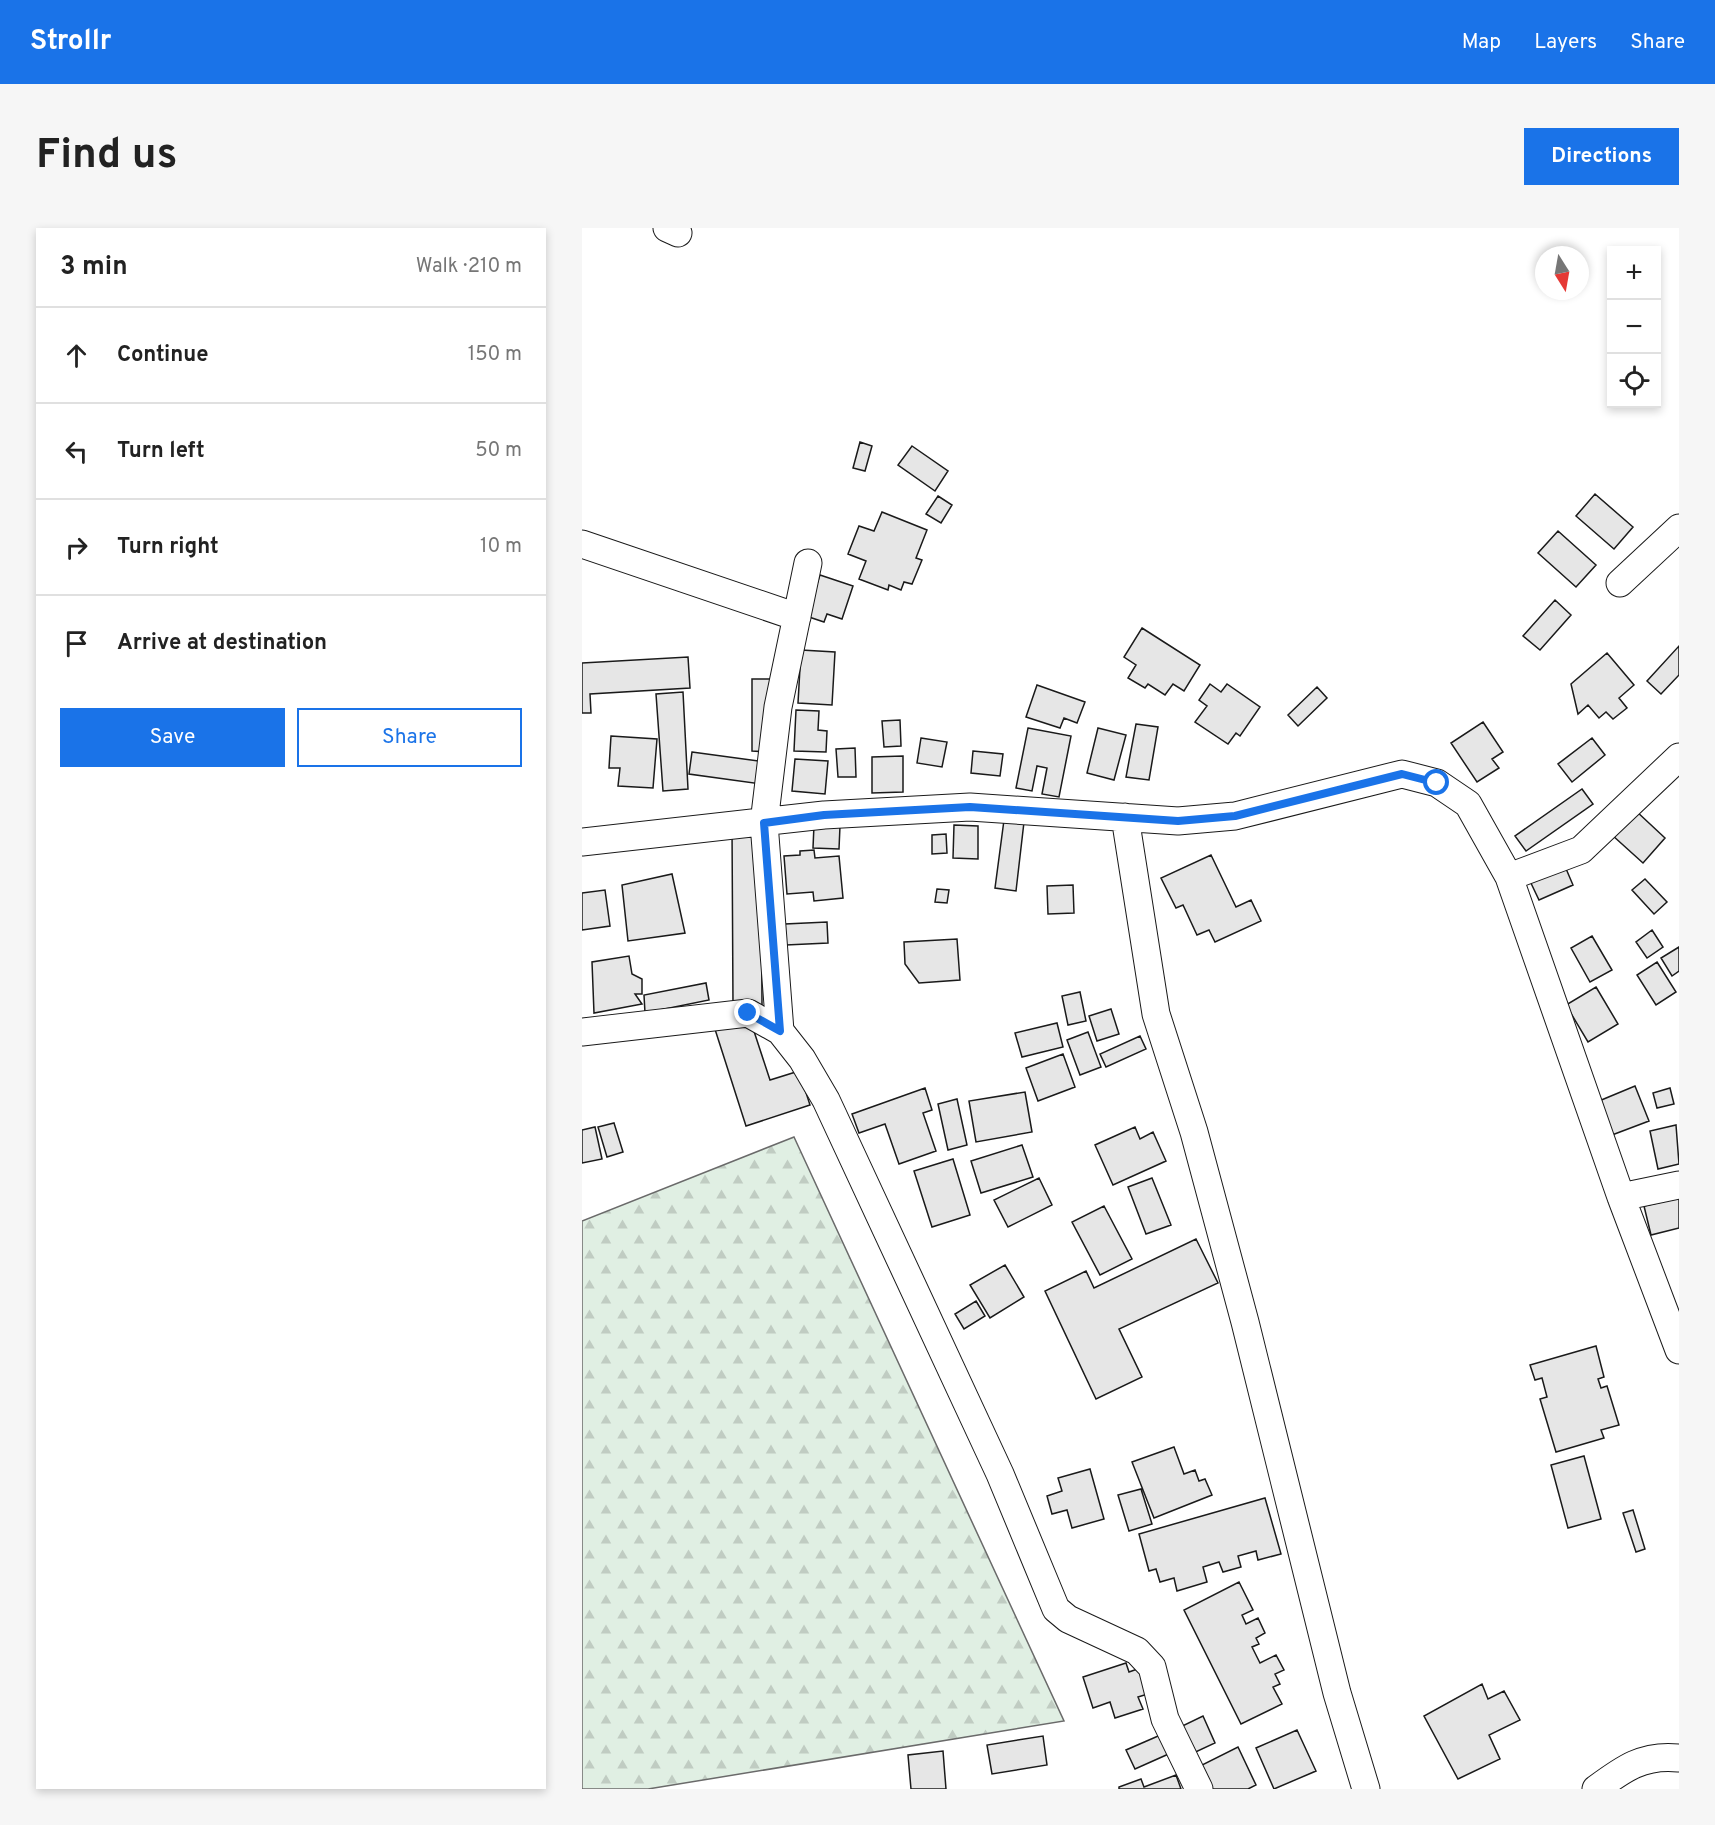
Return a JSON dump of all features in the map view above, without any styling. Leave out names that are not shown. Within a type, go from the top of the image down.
[{"type":"street","points":[[1620,583],[1679,528]]},
{"type":"street","points":[[582,544],[797,616]]},
{"type":"street","points":[[780,1031],[764,823],[778,707],[808,563]]},
{"type":"street","points":[[1509,877],[1581,850],[1679,757]]},
{"type":"street","points":[[582,842],[824,815],[970,807],[1178,821],[1235,816],[1402,774],[1437,783],[1468,804],[1509,877],[1621,1197],[1679,1350]]},
{"type":"street","points":[[1125,817],[1156,1014],[1194,1132],[1239,1300],[1337,1693],[1366,1789]]},
{"type":"street","points":[[582,1032],[748,1013],[780,1031],[802,1059],[826,1100],[1000,1474],[1056,1609],[1068,1619],[1137,1651],[1152,1667],[1164,1719],[1198,1789]]},
{"type":"street","points":[[1621,1197],[1679,1185]]},
{"type":"street","points":[[1596,1789],[1627,1766],[1665,1757],[1679,1758]]},
{"type":"green space","points":[[794,1137],[1064,1721],[648,1789],[582,1789],[582,1221]]},
{"type":"building","points":[[860,442],[872,446],[865,471],[853,468]]},
{"type":"building","points":[[912,446],[948,471],[935,491],[898,465]]},
{"type":"building","points":[[1595,494],[1633,527],[1614,549],[1576,516]]},
{"type":"building","points":[[938,496],[952,505],[941,523],[926,514]]},
{"type":"building","points":[[882,512],[927,530],[916,558],[922,560],[912,584],[904,582],[901,590],[889,585],[888,590],[859,579],[866,561],[848,554],[859,526],[874,531]]},
{"type":"building","points":[[1558,531],[1596,565],[1576,587],[1538,553]]},
{"type":"building","points":[[820,575],[853,586],[842,619],[827,614],[824,622],[806,616]]},
{"type":"building","points":[[1555,600],[1571,615],[1540,650],[1523,636]]},
{"type":"building","points":[[1142,628],[1200,665],[1184,691],[1173,684],[1165,695],[1148,684],[1145,688],[1128,678],[1136,665],[1124,657]]},
{"type":"building","points":[[1679,646],[1679,675],[1661,694],[1647,681]]},
{"type":"building","points":[[801,650],[835,652],[832,705],[798,703]]},
{"type":"building","points":[[1607,653],[1634,685],[1619,698],[1627,708],[1613,719],[1606,712],[1599,718],[1588,705],[1578,714],[1571,684]]},
{"type":"building","points":[[688,657],[690,688],[590,694],[591,713],[582,713],[582,663]]},
{"type":"building","points":[[752,679],[771,679],[771,752],[752,751]]},
{"type":"building","points":[[1210,684],[1221,692],[1227,684],[1260,707],[1240,736],[1236,733],[1228,744],[1195,722],[1207,706],[1199,700]]},
{"type":"building","points":[[1037,685],[1085,702],[1077,723],[1064,718],[1060,728],[1026,717]]},
{"type":"building","points":[[1317,687],[1327,698],[1298,726],[1288,715]]},
{"type":"building","points":[[683,692],[688,789],[663,791],[656,694]]},
{"type":"building","points":[[796,710],[819,711],[818,730],[827,731],[826,752],[794,751]]},
{"type":"building","points":[[900,720],[901,746],[884,747],[882,721]]},
{"type":"building","points":[[1483,722],[1503,752],[1492,759],[1499,768],[1477,782],[1451,743]]},
{"type":"building","points":[[1136,724],[1158,727],[1149,780],[1126,777]]},
{"type":"building","points":[[1028,728],[1071,736],[1059,797],[1042,794],[1047,768],[1037,766],[1032,791],[1016,788]]},
{"type":"building","points":[[1098,728],[1126,735],[1114,780],[1087,773]]},
{"type":"building","points":[[611,736],[657,739],[653,788],[618,786],[620,768],[609,768]]},
{"type":"building","points":[[921,738],[947,742],[942,767],[917,763]]},
{"type":"building","points":[[1592,738],[1605,755],[1572,782],[1558,764]]},
{"type":"building","points":[[855,748],[856,777],[838,777],[836,749]]},
{"type":"building","points":[[973,751],[1003,754],[1000,776],[971,773]]},
{"type":"building","points":[[692,752],[765,762],[761,784],[689,774]]},
{"type":"building","points":[[903,756],[903,792],[872,793],[872,757]]},
{"type":"building","points":[[795,759],[828,761],[825,794],[792,791]]},
{"type":"building","points":[[1582,789],[1593,804],[1526,851],[1515,836]]},
{"type":"building","points":[[1635,810],[1665,838],[1643,863],[1612,835]]},
{"type":"building","points":[[1004,820],[1024,822],[1016,891],[995,888]]},
{"type":"building","points":[[814,825],[840,826],[839,849],[813,848]]},
{"type":"building","points":[[954,825],[978,826],[978,859],[953,858]]},
{"type":"building","points":[[732,826],[761,826],[762,1005],[733,1005]]},
{"type":"building","points":[[946,834],[947,853],[932,854],[932,835]]},
{"type":"building","points":[[814,850],[815,858],[839,856],[843,898],[814,901],[813,892],[787,894],[784,856],[800,855],[800,851]]},
{"type":"building","points":[[1211,855],[1236,907],[1251,900],[1261,921],[1215,942],[1209,930],[1197,935],[1183,905],[1176,908],[1161,878]]},
{"type":"building","points":[[1564,864],[1573,885],[1539,900],[1529,879]]},
{"type":"building","points":[[672,874],[685,933],[628,941],[622,885]]},
{"type":"building","points":[[1645,879],[1667,902],[1654,914],[1632,890]]},
{"type":"building","points":[[1073,885],[1074,913],[1048,914],[1047,886]]},
{"type":"building","points":[[937,889],[949,890],[947,903],[935,902]]},
{"type":"building","points":[[605,890],[610,926],[582,930],[582,893]]},
{"type":"building","points":[[827,922],[828,943],[786,945],[785,924]]},
{"type":"building","points":[[1652,930],[1663,947],[1647,958],[1636,942]]},
{"type":"building","points":[[1592,936],[1612,970],[1590,982],[1571,948]]},
{"type":"building","points":[[957,939],[960,980],[919,983],[905,964],[904,942]]},
{"type":"building","points":[[1679,947],[1679,971],[1672,976],[1661,958]]},
{"type":"building","points":[[629,956],[632,974],[642,979],[642,994],[635,994],[642,1004],[594,1013],[592,962]]},
{"type":"building","points":[[1657,962],[1676,992],[1656,1005],[1637,975]]},
{"type":"building","points":[[706,983],[709,1000],[645,1013],[644,995]]},
{"type":"building","points":[[1596,987],[1618,1024],[1588,1042],[1566,1005]]},
{"type":"building","points":[[1080,992],[1086,1021],[1068,1025],[1062,996]]},
{"type":"building","points":[[1111,1009],[1119,1034],[1097,1041],[1089,1016]]},
{"type":"building","points":[[748,1013],[770,1080],[799,1071],[810,1105],[746,1126],[713,1023]]},
{"type":"building","points":[[1057,1023],[1063,1047],[1022,1057],[1015,1033]]},
{"type":"building","points":[[1088,1032],[1101,1067],[1080,1075],[1067,1040]]},
{"type":"building","points":[[1140,1036],[1146,1049],[1106,1067],[1100,1054]]},
{"type":"building","points":[[1063,1054],[1075,1087],[1038,1101],[1026,1068]]},
{"type":"building","points":[[1635,1086],[1649,1121],[1612,1135],[1599,1101]]},
{"type":"building","points":[[925,1088],[932,1110],[923,1113],[936,1151],[899,1164],[885,1124],[859,1133],[852,1114]]},
{"type":"building","points":[[1670,1088],[1674,1104],[1657,1108],[1653,1093]]},
{"type":"building","points":[[1025,1092],[1032,1132],[976,1142],[969,1101]]},
{"type":"building","points":[[957,1099],[967,1145],[948,1150],[938,1104]]},
{"type":"building","points":[[614,1123],[623,1152],[607,1157],[598,1127]]},
{"type":"building","points":[[1676,1125],[1679,1164],[1658,1169],[1650,1131]]},
{"type":"building","points":[[595,1127],[602,1159],[582,1163],[582,1130]]},
{"type":"building","points":[[1135,1127],[1140,1139],[1153,1132],[1166,1161],[1113,1185],[1095,1145]]},
{"type":"building","points":[[1022,1145],[1033,1177],[981,1193],[971,1161]]},
{"type":"building","points":[[953,1159],[970,1215],[932,1227],[914,1171]]},
{"type":"building","points":[[1039,1178],[1052,1205],[1008,1227],[994,1200]]},
{"type":"building","points":[[1152,1178],[1171,1225],[1146,1234],[1128,1187]]},
{"type":"building","points":[[1679,1198],[1679,1228],[1651,1235],[1644,1206]]},
{"type":"building","points":[[1104,1206],[1132,1259],[1100,1275],[1072,1222]]},
{"type":"building","points":[[1196,1239],[1218,1283],[1119,1329],[1142,1377],[1096,1399],[1045,1291],[1086,1271],[1094,1288]]},
{"type":"building","points":[[1005,1265],[1024,1297],[990,1318],[970,1285]]},
{"type":"building","points":[[976,1301],[985,1316],[964,1329],[955,1314]]},
{"type":"building","points":[[1596,1346],[1604,1377],[1598,1379],[1601,1388],[1607,1386],[1619,1425],[1601,1430],[1604,1438],[1556,1452],[1540,1399],[1547,1397],[1542,1378],[1535,1380],[1530,1365]]},
{"type":"building","points":[[1174,1447],[1184,1474],[1195,1470],[1199,1481],[1205,1479],[1212,1495],[1154,1518],[1132,1462]]},
{"type":"building","points":[[1584,1456],[1601,1519],[1568,1528],[1551,1465]]},
{"type":"building","points":[[1090,1469],[1104,1519],[1072,1528],[1067,1510],[1052,1514],[1047,1496],[1062,1491],[1058,1478]]},
{"type":"building","points":[[1141,1489],[1152,1524],[1129,1531],[1118,1495]]},
{"type":"building","points":[[1265,1498],[1281,1554],[1258,1560],[1256,1551],[1238,1556],[1241,1567],[1223,1572],[1219,1562],[1203,1567],[1207,1582],[1177,1591],[1174,1578],[1160,1582],[1156,1569],[1149,1571],[1139,1534]]},
{"type":"building","points":[[1633,1510],[1645,1549],[1636,1552],[1623,1513]]},
{"type":"building","points":[[1239,1582],[1253,1610],[1242,1615],[1246,1624],[1258,1618],[1265,1633],[1256,1638],[1259,1644],[1252,1647],[1260,1663],[1276,1655],[1284,1670],[1275,1674],[1280,1684],[1273,1687],[1282,1704],[1241,1724],[1184,1610]]},
{"type":"building","points":[[1126,1663],[1129,1672],[1143,1667],[1151,1693],[1138,1697],[1143,1709],[1115,1718],[1110,1702],[1093,1708],[1083,1677]]},
{"type":"building","points":[[1482,1684],[1488,1699],[1504,1691],[1520,1720],[1489,1735],[1500,1759],[1458,1779],[1424,1716]]},
{"type":"building","points":[[1203,1716],[1215,1743],[1187,1756],[1174,1730]]},
{"type":"building","points":[[1297,1730],[1316,1771],[1274,1789],[1256,1748]]},
{"type":"building","points":[[1165,1733],[1173,1752],[1135,1769],[1126,1750]]},
{"type":"building","points":[[1043,1736],[1047,1765],[992,1774],[987,1745]]},
{"type":"building","points":[[1238,1747],[1256,1785],[1248,1789],[1204,1789],[1194,1769]]},
{"type":"building","points":[[943,1751],[946,1789],[911,1789],[908,1755]]},
{"type":"building","points":[[1176,1775],[1181,1789],[1119,1789],[1119,1787],[1141,1779],[1144,1787]]},
{"type":"route","points":[[748,1013],[780,1031],[764,823],[824,815],[970,807],[1178,821],[1235,816],[1327,791],[1402,774],[1437,783]]}]
